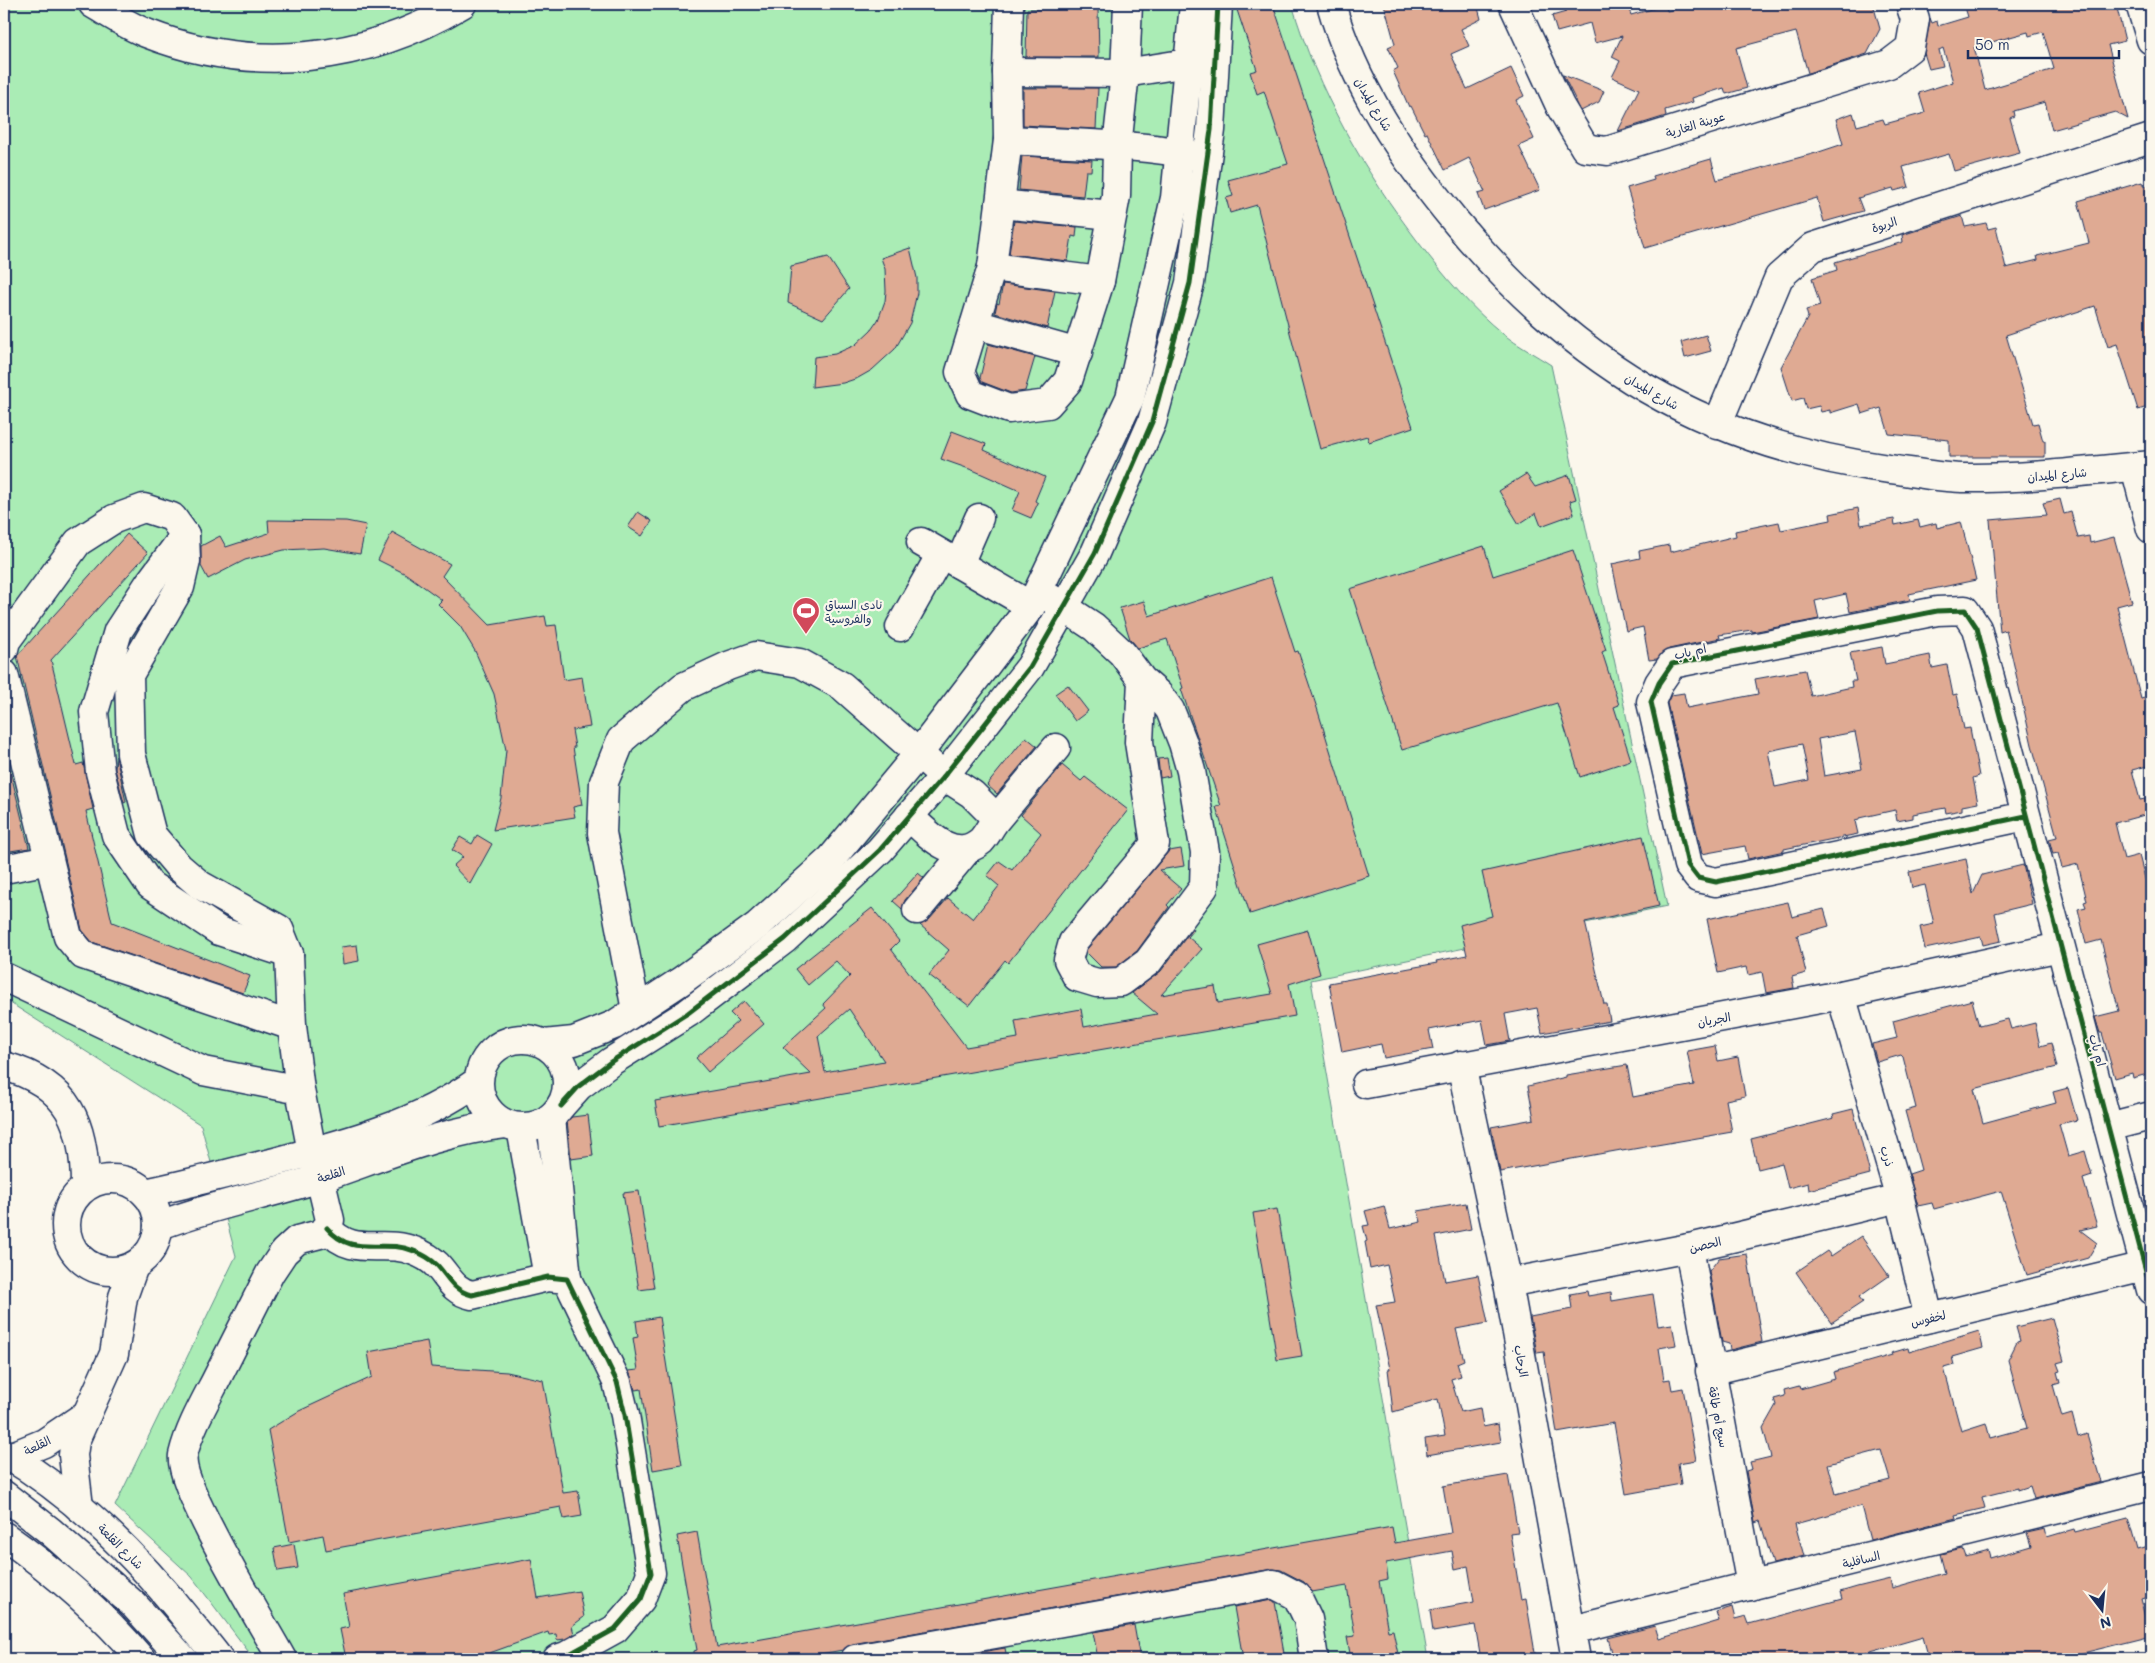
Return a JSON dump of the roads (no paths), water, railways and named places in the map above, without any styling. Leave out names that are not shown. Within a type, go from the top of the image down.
[{"type":"main road","points":[[93,4],[144,32],[175,43],[214,52],[270,58],[302,57],[360,48],[416,29],[462,4]]},
{"type":"main road","points":[[1009,4],[1008,140],[992,268],[960,372],[970,394],[1009,409],[1048,404],[1068,381],[1100,281],[1116,196],[1117,147],[1125,73],[1128,4]]},
{"type":"main road","points":[[1194,4],[1176,198],[1130,398],[1034,598],[919,753],[831,859],[758,925],[681,981],[614,1025],[574,1041],[544,1044],[527,1039],[509,1041],[493,1050],[482,1064],[478,1081],[481,1099],[490,1114],[513,1126],[540,1124],[556,1112],[579,1086],[612,1061],[688,1013],[785,939],[880,850],[944,776],[1030,667],[1095,553],[1152,422],[1190,283],[1211,130],[1218,4]]},
{"type":"main road","name":"شارع الميدان","points":[[1331,4],[1349,58],[1378,112],[1416,170],[1483,255],[1520,293],[1574,340],[1644,388],[1673,405],[1717,425],[1783,448],[1852,464],[1968,479],[2030,477],[2143,466]]},
{"type":"main road","name":"عوينة الغارية","points":[[1513,4],[1560,106],[1585,148],[1607,151],[1889,64],[1910,48],[1914,19],[1910,4]]},
{"type":"main road","points":[[2140,4],[2151,40]]},
{"type":"main road","points":[[1007,72],[1125,73],[1188,63],[1215,67]]},
{"type":"main road","name":"الربوة","points":[[1717,425],[1779,277],[1813,247],[2151,138]]},
{"type":"main road","points":[[1008,140],[1180,152],[1207,158]]},
{"type":"main road","points":[[1000,204],[1112,215]]},
{"type":"main road","points":[[992,268],[1100,281]]},
{"type":"main road","points":[[975,324],[1078,353]]},
{"type":"main road","points":[[2143,466],[2151,529]]},
{"type":"main road","points":[[4,649],[6,640],[78,542],[114,519],[144,508],[172,517],[185,535],[186,561],[180,586],[129,675],[131,754],[152,835],[179,867],[200,885],[279,928],[289,954],[292,1026],[300,1090],[312,1152],[330,1220],[327,1228],[320,1234],[298,1240],[284,1252],[270,1273],[198,1416],[183,1456],[184,1470],[190,1487],[209,1527],[282,1659]]},
{"type":"main road","points":[[900,628],[940,553],[979,518]]},
{"type":"main road","points":[[185,535],[150,582],[118,631],[94,712],[100,772],[116,835],[150,886],[219,931],[289,954]]},
{"type":"main road","points":[[940,553],[1034,598],[1064,607],[1094,627],[1122,653],[1142,680],[1158,694],[1170,710],[1183,742],[1199,812],[1205,852],[1204,887],[1148,962],[1121,982],[1097,983],[1077,977],[1068,960],[1073,942],[1155,844],[1139,742],[1142,680]]},
{"type":"main road","name":"ام باب","points":[[2026,816],[1716,882],[1698,878],[1688,865],[1651,702],[1659,683],[1672,664],[1937,611],[1965,610],[1977,628],[2148,1278]]},
{"type":"main road","points":[[636,1010],[602,833],[604,782],[621,740],[683,687],[728,666],[756,656],[800,663],[842,686],[944,776],[981,802],[990,812],[994,822]]},
{"type":"main road","points":[[4,674],[68,937],[83,955],[292,1026]]},
{"type":"main road","points":[[917,910],[967,850],[982,840],[994,822],[1056,748]]},
{"type":"main road","points":[[909,816],[925,831],[952,849],[967,850]]},
{"type":"main road","points":[[4,869],[49,860]]},
{"type":"main road","name":"الجريان","points":[[1366,1084],[1841,995],[2060,947]]},
{"type":"main road","points":[[4,977],[202,1071],[300,1090]]},
{"type":"main road","name":"ذرب","points":[[1841,995],[1900,1198],[1929,1318]]},
{"type":"main road","points":[[544,1044],[558,1056],[566,1071],[567,1089],[556,1112],[557,1278]]},
{"type":"main road","name":"الرحاب","points":[[1461,1065],[1508,1283],[1576,1659]]},
{"type":"main road","points":[[4,1066],[22,1071],[41,1081],[56,1093],[72,1112],[84,1153],[85,1187]]},
{"type":"main road","points":[[145,1193],[312,1152],[409,1121],[452,1100],[478,1081]]},
{"type":"main road","points":[[2108,1127],[2151,1116]]},
{"type":"main road","points":[[513,1126],[557,1278],[617,1382],[625,1416],[651,1573],[641,1599],[615,1629],[563,1658]]},
{"type":"main road","name":"القلعة","points":[[158,1226],[187,1214],[320,1178],[434,1139],[478,1127],[513,1126]]},
{"type":"main road","points":[[80,1134],[93,1147],[104,1168],[114,1179]]},
{"type":"main road","points":[[93,1268],[106,1271],[120,1271],[134,1266],[146,1256],[155,1242],[158,1226],[155,1208],[145,1193],[131,1183],[114,1179],[98,1181],[85,1187],[73,1199],[66,1214],[65,1230],[70,1246],[79,1259],[93,1268],[106,1282],[114,1298],[119,1317]]},
{"type":"main road","name":"الحصن","points":[[1508,1283],[1689,1248],[1900,1198]]},
{"type":"main road","points":[[327,1228],[334,1237],[346,1243],[365,1248],[403,1246],[417,1252],[437,1265],[450,1283],[465,1293],[472,1294],[557,1278]]},
{"type":"main road","name":"سيج أم طاقة","points":[[1689,1248],[1710,1371],[1751,1586]]},
{"type":"main road","points":[[79,1507],[73,1455],[75,1441],[114,1354],[127,1280],[134,1266]]},
{"type":"main road","name":"لخفوس","points":[[1710,1371],[1929,1318],[2148,1278]]},
{"type":"main road","name":"القلعة","points":[[7,1455],[44,1443],[87,1414]]},
{"type":"main road","name":"شارع القلعة","points":[[7,1455],[79,1507],[103,1528],[156,1582],[219,1659]]},
{"type":"main road","name":"السافلية","points":[[1572,1630],[2151,1486]]},
{"type":"main road","points":[[4,1495],[134,1604],[183,1659]]},
{"type":"main road","points":[[4,1536],[34,1557],[97,1611],[141,1659]]},
{"type":"main road","points":[[855,1659],[1274,1584],[1297,1596],[1308,1618],[1314,1659]]},
{"type":"place","name":"نادي السباق والفروسية","points":[[806,635]]}]
